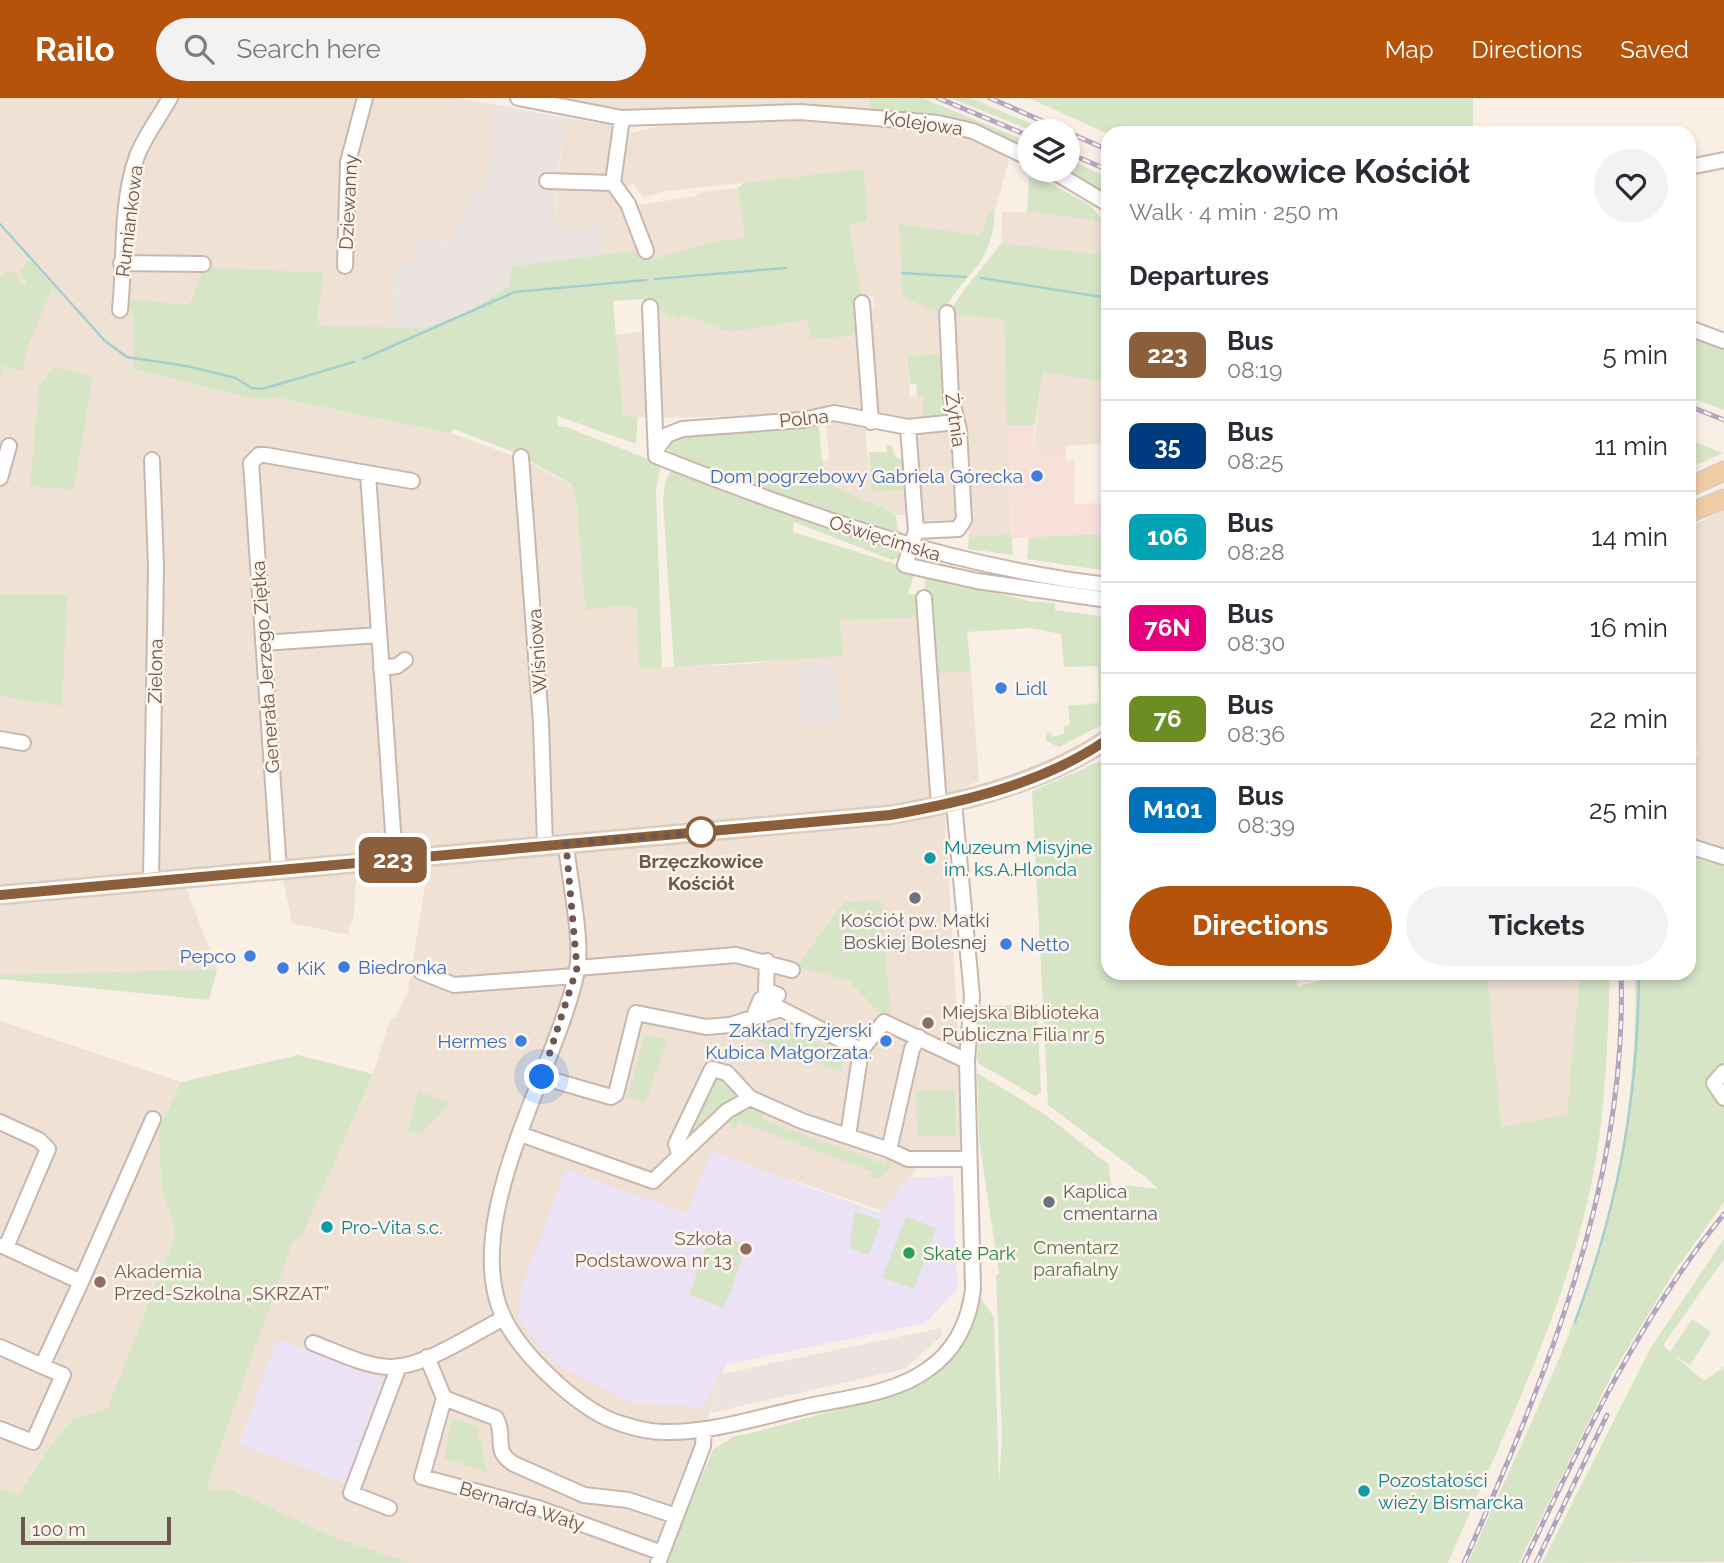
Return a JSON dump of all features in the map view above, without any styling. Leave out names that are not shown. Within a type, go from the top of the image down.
[{"type":"main road","points":[[1696,484],[1724,471]]},
{"type":"main road","points":[[1696,510],[1724,499]]},
{"type":"main road","points":[[0,895],[890,815],[946,804],[1029,778],[1085,753],[1101,743]]},
{"type":"street","name":"Rumiankowa","points":[[120,310],[121,262],[136,159],[170,98]]},
{"type":"street","name":"Dziewanny","points":[[345,266],[348,162],[365,98]]},
{"type":"street","name":"Kolejowa","points":[[518,98],[622,118],[800,112],[938,123],[973,131],[1017,152]]},
{"type":"street","points":[[622,118],[612,183],[628,204],[646,251]]},
{"type":"street","points":[[1696,166],[1724,160]]},
{"type":"street","points":[[547,181],[612,183]]},
{"type":"street","points":[[1071,182],[1101,200]]},
{"type":"street","points":[[121,262],[202,264]]},
{"type":"street","points":[[862,303],[871,422]]},
{"type":"street","points":[[649,307],[657,452]]},
{"type":"street","name":"Żytnia","points":[[916,531],[962,527],[964,515],[959,430],[951,397],[947,313]]},
{"type":"street","points":[[1696,331],[1724,341]]},
{"type":"street","name":"Polna","points":[[657,452],[667,435],[704,425],[803,420],[834,413],[908,427],[956,422]]},
{"type":"street","points":[[908,427],[916,531],[911,546]]},
{"type":"street","points":[[0,478],[9,446]]},
{"type":"street","name":"Oświęcimska","points":[[657,452],[671,462],[821,519],[911,546],[981,565],[1101,584]]},
{"type":"street","name":"Generała Jerzego Ziętka","points":[[279,870],[251,463],[259,455],[265,455],[368,478]]},
{"type":"street","name":"Wiśniowa","points":[[521,457],[541,723],[545,846]]},
{"type":"street","name":"Zielona","points":[[151,883],[156,579],[152,460]]},
{"type":"street","points":[[396,860],[368,478],[412,481]]},
{"type":"street","name":"Oświęcimska","points":[[911,546],[905,565],[977,582],[1101,599]]},
{"type":"street","points":[[566,844],[576,972],[504,1183],[492,1247],[496,1294],[504,1318],[528,1353],[589,1409],[620,1424],[662,1432],[704,1429],[900,1385],[930,1368],[962,1331],[974,1289],[967,1061],[972,996],[946,804],[924,598]]},
{"type":"street","points":[[263,643],[379,635]]},
{"type":"street","points":[[381,668],[397,666],[405,660]]},
{"type":"street","points":[[0,739],[23,743]]},
{"type":"street","points":[[1696,848],[1724,858]]},
{"type":"street","points":[[421,972],[454,985],[736,955],[767,961],[792,970]]},
{"type":"street","points":[[767,961],[766,990],[780,1002],[861,1049]]},
{"type":"street","points":[[542,1077],[611,1097],[616,1094],[636,1013],[706,1027],[730,1025],[752,1018],[780,1002]]},
{"type":"street","points":[[848,1136],[861,1049],[884,1022],[967,1061]]},
{"type":"street","points":[[890,1150],[912,1049],[919,1037]]},
{"type":"street","points":[[680,1156],[676,1144],[712,1069],[727,1073],[751,1098],[802,1121],[890,1150],[908,1159],[970,1159]]},
{"type":"street","points":[[1724,1072],[1714,1083],[1724,1098]]},
{"type":"street","points":[[520,1134],[653,1181],[727,1111],[751,1098]]},
{"type":"street","points":[[42,1366],[153,1119]]},
{"type":"street","points":[[0,1122],[39,1140],[48,1149],[2,1246],[81,1282]]},
{"type":"street","points":[[313,1343],[365,1362],[399,1366],[427,1357],[504,1318]]},
{"type":"street","points":[[0,1347],[63,1375],[33,1442],[0,1429]]},
{"type":"street","points":[[427,1357],[444,1398]]},
{"type":"street","points":[[389,1508],[351,1493],[399,1366]]},
{"type":"street","name":"Bernarda Wały","points":[[676,1516],[628,1500],[584,1495],[514,1464],[504,1457],[500,1450],[501,1427],[496,1418],[444,1398],[422,1477],[538,1508],[660,1558],[703,1446],[704,1429]]},
{"type":"shaded area","points":[[0,98],[457,98],[493,104],[490,187],[472,186],[452,240],[416,242],[414,265],[393,265],[394,329],[316,326],[324,273],[134,316],[133,369],[249,398],[283,399],[450,433],[527,461],[571,485],[577,508],[585,609],[628,605],[638,609],[639,668],[751,664],[797,657],[844,656],[840,620],[928,618],[932,673],[971,671],[979,781],[950,793],[945,819],[960,1060],[961,1146],[958,1152],[920,1153],[898,1216],[793,1180],[722,1374],[661,1563],[411,1563],[334,1537],[233,1490],[210,1490],[208,1482],[293,1242],[301,1237],[373,1074],[389,1022],[396,1017],[408,991],[430,855],[357,862],[354,914],[348,935],[292,923],[280,865],[183,880],[217,969],[0,975]]},
{"type":"shaded area","points":[[569,98],[870,100],[869,109],[786,106],[662,111],[622,110],[568,101]]},
{"type":"shaded area","points":[[493,104],[567,118],[555,191],[556,228],[601,227],[606,255],[512,266],[510,286],[465,313],[425,328],[394,329],[393,265],[414,265],[416,242],[452,240],[472,186],[489,187]]},
{"type":"shaded area","points":[[567,118],[612,125],[616,133],[607,173],[599,182],[558,178]]},
{"type":"shaded area","points":[[759,119],[842,121],[969,135],[1007,154],[1009,160],[995,211],[990,211],[980,236],[903,297],[942,314],[944,354],[907,356],[910,397],[923,396],[923,422],[875,418],[866,310],[874,309],[873,296],[862,296],[849,224],[864,170],[666,191],[643,197],[633,183],[622,190],[626,134],[661,126]]},
{"type":"shaded area","points":[[556,186],[607,189],[627,207],[696,196],[702,192],[738,188],[745,238],[714,241],[656,258],[651,249],[606,255],[601,227],[556,229]]},
{"type":"shaded area","points":[[1002,212],[1034,212],[1101,222],[1101,254],[1001,243]]},
{"type":"shaded area","points":[[651,307],[680,320],[680,316],[685,315],[729,332],[808,320],[861,335],[867,411],[863,414],[819,407],[809,414],[657,418]]},
{"type":"shaded area","points":[[951,315],[1004,319],[1012,534],[969,537],[967,497],[970,496],[970,486],[966,485]]},
{"type":"shaded area","points":[[644,333],[649,418],[623,415],[614,335]]},
{"type":"shaded area","points":[[1043,372],[1101,382],[1101,444],[1066,446],[1066,452],[1033,453]]},
{"type":"shaded area","points":[[826,420],[865,427],[871,492],[911,490],[913,515],[896,515],[872,501],[871,504],[825,483],[823,461],[829,460]]},
{"type":"shaded area","points":[[1007,425],[1035,425],[1033,452],[1066,452],[1066,461],[1075,460],[1074,504],[1101,503],[1101,534],[1013,538]]},
{"type":"shaded area","points":[[952,426],[959,520],[919,521],[912,431]]},
{"type":"shaded area","points":[[1724,510],[1724,853],[1696,843],[1696,524]]},
{"type":"shaded area","points":[[836,662],[839,723],[801,725],[797,664]]},
{"type":"shaded area","points":[[1488,980],[1579,980],[1568,1114],[1501,1127]]},
{"type":"shaded area","points":[[0,1021],[181,1082],[159,1129],[161,1186],[176,1233],[107,1409],[73,1419],[50,1446],[18,1495],[0,1489]]},
{"type":"shaded area","name":"Szkoła Podstawowa nr 13","points":[[711,1151],[879,1213],[909,1178],[953,1176],[957,1289],[925,1323],[724,1365],[704,1407],[630,1403],[552,1363],[518,1318],[523,1284],[566,1169],[687,1214]]},
{"type":"shaded area","points":[[941,1328],[943,1335],[904,1369],[710,1413],[722,1374]]},
{"type":"shaded area","points":[[277,1339],[388,1381],[350,1485],[239,1444]]},
{"type":"green space","points":[[866,98],[922,98],[1017,137],[1017,145],[969,122],[869,109],[870,100]]},
{"type":"green space","points":[[951,98],[971,98],[1020,119],[1017,119],[1017,125]]},
{"type":"green space","points":[[1029,98],[1473,98],[1473,126],[1101,126],[1101,131]]},
{"type":"green space","points":[[1080,164],[1101,174],[1101,190],[1080,178]]},
{"type":"green space","points":[[864,169],[867,221],[849,225],[862,296],[855,299],[861,335],[810,339],[808,320],[729,332],[685,315],[680,316],[680,320],[651,307],[642,299],[613,301],[623,415],[638,417],[636,444],[557,416],[558,426],[661,464],[656,490],[662,668],[639,668],[637,609],[628,605],[585,610],[577,508],[571,484],[516,453],[454,429],[450,433],[283,399],[249,398],[133,369],[134,316],[127,309],[129,299],[186,305],[192,301],[203,267],[324,273],[316,326],[425,328],[465,313],[509,286],[512,266],[651,249],[656,258],[714,241],[745,238],[738,188],[743,183]]},
{"type":"green space","points":[[1029,182],[1047,182],[1090,205],[1101,222],[1034,212],[1027,214]]},
{"type":"green space","points":[[990,211],[995,211],[993,230],[983,257],[942,314],[903,297],[899,224],[980,236]]},
{"type":"green space","points":[[1001,243],[1101,254],[1101,382],[1043,372],[1035,425],[1007,425],[1004,319],[951,315],[964,290]]},
{"type":"green space","points":[[29,260],[64,299],[52,289],[27,348],[22,371],[4,366],[0,378],[0,279],[6,272],[13,272],[25,286],[27,282],[20,273]]},
{"type":"green space","points":[[1696,334],[1724,345],[1724,410],[1696,400]]},
{"type":"green space","points":[[944,354],[945,411],[941,420],[923,422],[923,396],[917,397],[916,384],[910,384],[907,356]]},
{"type":"green space","points":[[53,367],[93,377],[74,490],[30,486],[39,387]]},
{"type":"green space","points":[[818,420],[825,483],[870,503],[871,501],[896,515],[898,530],[910,537],[830,518],[686,463],[668,449],[668,443],[674,437]]},
{"type":"green space","points":[[1696,443],[1723,453],[1696,465]]},
{"type":"green space","points":[[887,445],[892,445],[895,457],[905,461],[911,490],[871,492],[869,452],[887,452]]},
{"type":"green space","points":[[672,468],[903,551],[901,557],[892,560],[794,522],[793,532],[915,570],[908,594],[918,595],[920,618],[840,620],[844,656],[674,667],[663,502],[665,482]]},
{"type":"green space","points":[[1012,534],[1013,555],[968,549],[969,537]]},
{"type":"green space","points":[[1101,534],[1101,570],[1027,559],[1029,537]]},
{"type":"green space","points":[[924,574],[1029,601],[1055,603],[1055,610],[1101,616],[1101,726],[1059,747],[1046,741],[1046,733],[1051,732],[1052,737],[1064,734],[1064,726],[1070,725],[1068,706],[1099,703],[1098,666],[1064,667],[1061,634],[1030,628],[967,632],[971,671],[931,674]]},
{"type":"green space","points":[[0,595],[67,595],[62,706],[0,696]]},
{"type":"green space","name":"Cmentarz parafialny","points":[[1101,761],[1101,980],[1296,980],[1297,987],[1322,980],[1488,980],[1501,1127],[1567,1114],[1579,980],[1610,980],[1602,1113],[1585,1212],[1553,1315],[1534,1365],[1448,1563],[665,1563],[713,1450],[732,1437],[887,1396],[930,1378],[947,1365],[961,1347],[972,1325],[979,1296],[994,1317],[999,1484],[1002,1438],[996,1275],[999,1273],[979,1140],[977,1073],[1043,1113],[1108,1164],[1112,1189],[1122,1185],[1158,1189],[1048,1105],[1032,791]]},
{"type":"green space","points":[[1696,854],[1724,864],[1724,1066],[1707,1084],[1724,1091],[1724,1202],[1674,1272],[1612,1374],[1519,1563],[1468,1563],[1560,1357],[1604,1230],[1619,1167],[1629,1103],[1635,980],[1696,980]]},
{"type":"green space","points":[[881,900],[891,1017],[886,1019],[848,980],[796,967],[844,902]]},
{"type":"green space","points":[[217,969],[209,1000],[0,979],[0,975]]},
{"type":"green space","points":[[1037,1004],[1041,1093],[1035,1096],[978,1063],[977,1058],[981,1006]]},
{"type":"green space","points":[[765,1024],[847,1054],[840,1072],[758,1041]]},
{"type":"green space","points":[[645,1035],[668,1039],[645,1103],[627,1096]]},
{"type":"green space","points":[[298,1055],[373,1074],[301,1238],[293,1242],[208,1482],[210,1490],[233,1490],[334,1537],[411,1563],[0,1563],[0,1489],[18,1495],[50,1446],[73,1419],[107,1409],[176,1233],[161,1186],[159,1129],[181,1082]]},
{"type":"green space","points":[[721,1075],[740,1091],[684,1143],[712,1079]]},
{"type":"green space","points":[[955,1090],[956,1136],[917,1136],[916,1091]]},
{"type":"green space","points":[[419,1092],[450,1103],[421,1134],[407,1131]]},
{"type":"green space","points":[[748,1106],[765,1112],[763,1120],[885,1164],[889,1156],[892,1167],[882,1177],[871,1178],[872,1171],[739,1122],[735,1130],[728,1122],[729,1116]]},
{"type":"green space","points":[[855,1211],[881,1221],[869,1255],[849,1248]]},
{"type":"green space","name":"Skate Park","points":[[906,1217],[936,1228],[914,1289],[882,1278]]},
{"type":"green space","points":[[711,1232],[747,1245],[724,1308],[689,1295]]},
{"type":"green space","points":[[1724,1239],[1724,1259],[1663,1345],[1670,1352],[1692,1319],[1711,1332],[1690,1365],[1675,1356],[1704,1381],[1724,1367],[1724,1562],[1542,1563],[1650,1349]]},
{"type":"green space","points":[[452,1418],[477,1426],[487,1472],[444,1458]]},
{"type":"waterway","points":[[0,224],[105,341],[127,357],[186,366],[236,378],[251,388],[262,389],[354,362]]},
{"type":"waterway","points":[[655,279],[786,268]]},
{"type":"waterway","points":[[902,273],[966,277]]},
{"type":"waterway","points":[[981,278],[1101,297]]},
{"type":"waterway","points":[[363,359],[515,292],[646,280]]},
{"type":"waterway","points":[[1575,1322],[1603,1235],[1623,1150],[1635,1064],[1639,980]]},
{"type":"railway","points":[[938,98],[1017,131]]},
{"type":"railway","points":[[990,98],[1101,147]]},
{"type":"railway","points":[[1080,158],[1101,167]]},
{"type":"railway","points":[[1696,409],[1724,420]]},
{"type":"railway","points":[[1464,1563],[1552,1349],[1596,1202],[1611,1126],[1620,1050],[1621,980]]},
{"type":"railway","points":[[1524,1563],[1567,1472],[1638,1338],[1693,1254],[1724,1214]]},
{"type":"railway","points":[[1536,1563],[1607,1415]]},
{"type":"bus line","name":"223","points":[[0,895],[890,815],[954,803],[991,792],[1029,778],[1101,743]]},
{"type":"place","name":"Dom pogrzebowy Gabriela Górecka","points":[[1037,476]]},
{"type":"place","name":"Lidl","points":[[1001,688]]},
{"type":"place","name":"Brzęczkowice Kościół","points":[[701,832]]},
{"type":"place","name":"Muzeum Misyjne im. ks.A.Hlonda","points":[[930,858]]},
{"type":"place","name":"Kościół pw. Matki Boskiej Bolesnej","points":[[915,898]]},
{"type":"place","name":"Netto","points":[[1006,944]]},
{"type":"place","name":"Pepco","points":[[250,956]]},
{"type":"place","name":"Biedronka","points":[[344,967]]},
{"type":"place","name":"KiK","points":[[283,968]]},
{"type":"place","name":"Miejska Biblioteka Publiczna Filia nr 5","points":[[928,1023]]},
{"type":"place","name":"Hermes","points":[[521,1041]]},
{"type":"place","name":"Zakład fryzjerski Kubica Małgorzata.","points":[[886,1041]]},
{"type":"place","name":"Kaplica cmentarna","points":[[1049,1202]]},
{"type":"place","name":"Pro-Vita s.c.","points":[[327,1227]]},
{"type":"place","name":"Szkoła Podstawowa nr 13","points":[[746,1249]]},
{"type":"place","name":"Skate Park","points":[[909,1253]]},
{"type":"place","name":"Akademia Przed-Szkolna „SKRZAT”","points":[[100,1282]]},
{"type":"place","name":"Pozostałości wieży Bismarcka","points":[[1364,1491]]},
{"type":"route","points":[[542,1077],[577,968],[566,844],[701,832]]}]
